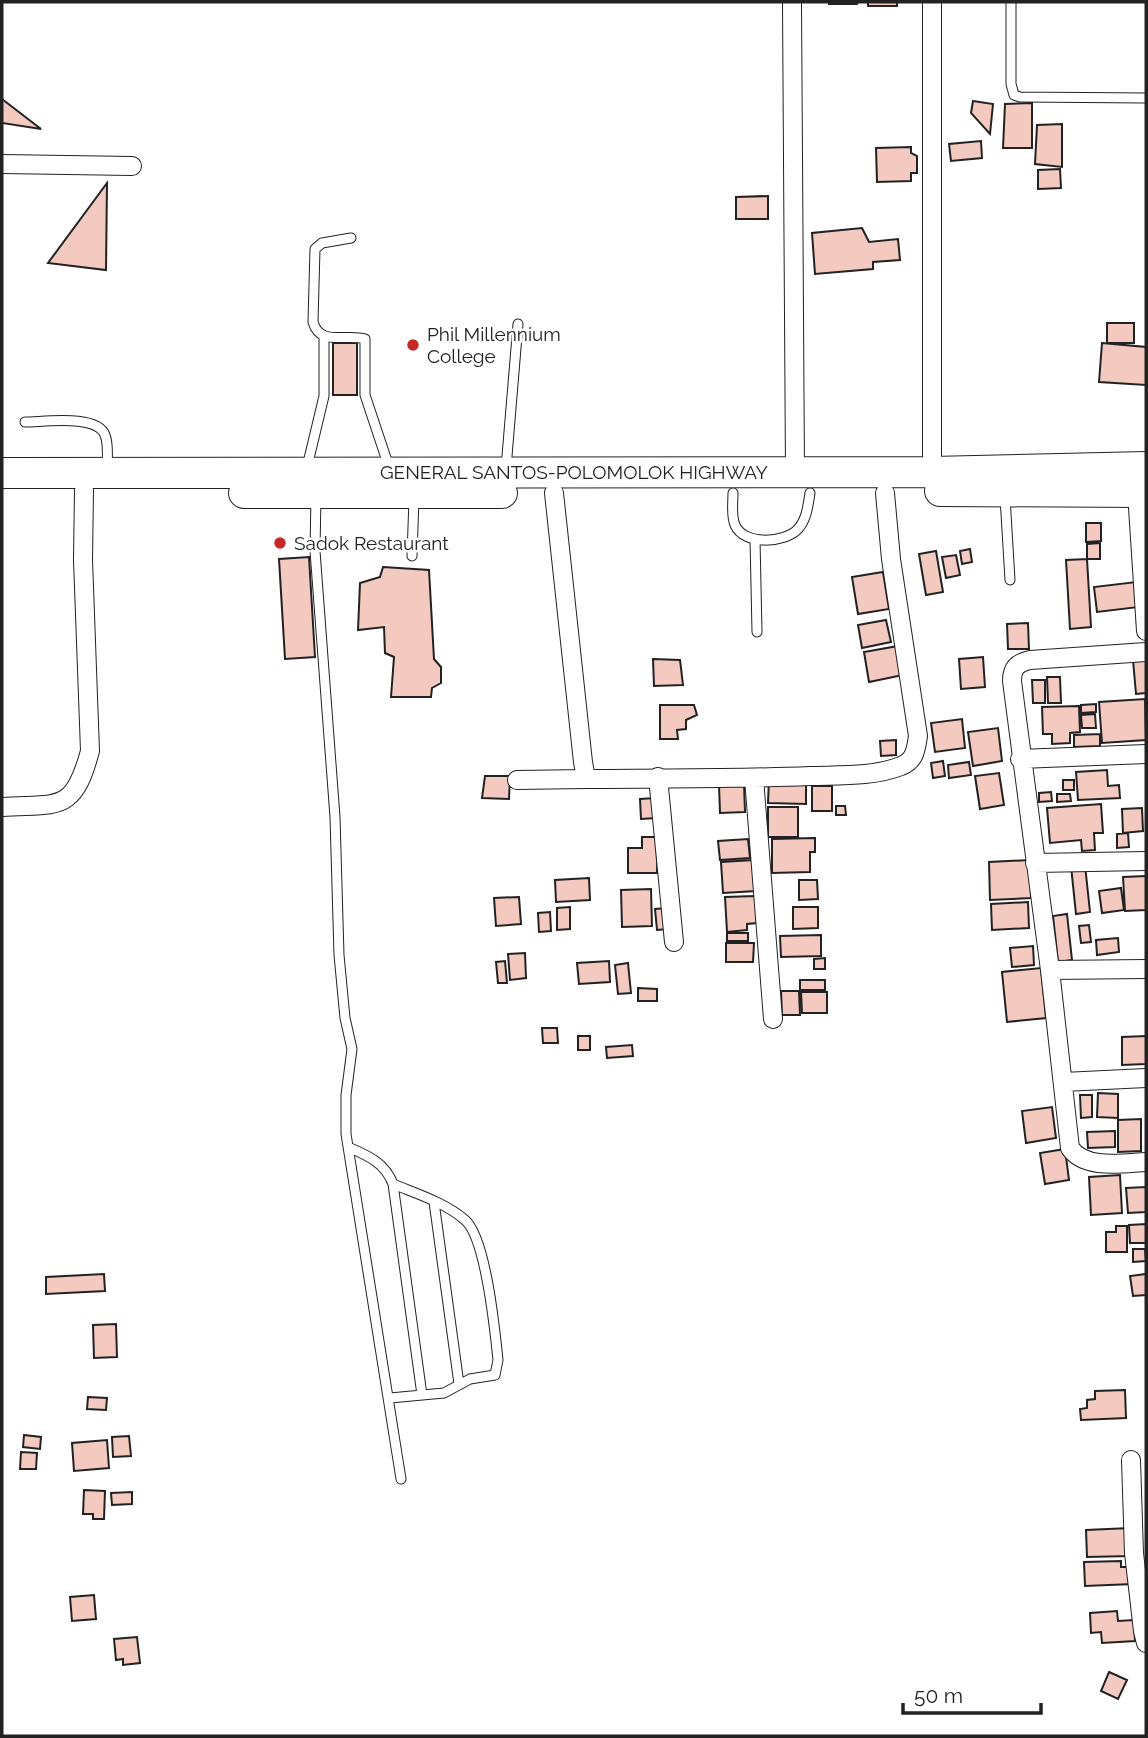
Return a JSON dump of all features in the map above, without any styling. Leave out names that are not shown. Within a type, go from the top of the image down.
[{"type":"highway","name":"GENERAL SANTOS-POLOMOLOK HIGHWAY","points":[[311,483],[391,472],[803,482],[932,472],[1143,483]]},
{"type":"highway","points":[[2,473],[96,482],[311,483],[414,494],[733,493],[803,482],[885,493],[1004,491],[1143,483]]},
{"type":"highway","points":[[2,491],[96,482]]},
{"type":"street","points":[[792,2],[803,482]]},
{"type":"street","points":[[932,472],[933,2]]},
{"type":"street","points":[[2,164],[132,166]]},
{"type":"street","points":[[2,807],[59,803],[72,795],[83,778],[90,751],[83,560],[96,482]]},
{"type":"street","points":[[1143,483],[1146,631]]},
{"type":"street","points":[[554,493],[586,779]]},
{"type":"street","points":[[517,780],[866,774],[901,766],[913,757],[918,736],[891,559],[885,493]]},
{"type":"street","points":[[1146,652],[1030,660],[1016,666],[1012,673],[1020,759],[1050,970],[1070,1149],[1090,1161],[1146,1162]]},
{"type":"street","points":[[1020,759],[1146,754]]},
{"type":"street","points":[[659,777],[674,942]]},
{"type":"street","points":[[754,778],[774,1019]]},
{"type":"street","points":[[1035,863],[1146,861]]},
{"type":"street","points":[[1050,970],[1146,969]]},
{"type":"street","points":[[1063,1082],[1146,1078]]},
{"type":"street","points":[[1131,1460],[1134,1553],[1146,1643]]},
{"type":"lane","points":[[1011,2],[1011,84],[1014,95],[1146,98]]},
{"type":"lane","points":[[351,238],[322,243],[315,249],[313,322],[316,331],[324,338],[328,370],[311,483],[335,817],[339,955],[345,1018],[352,1049],[346,1095],[348,1147],[401,1479]]},
{"type":"lane","points":[[506,473],[518,324]]},
{"type":"lane","points":[[324,338],[364,337],[366,341],[361,369],[365,395],[391,472]]},
{"type":"lane","points":[[25,422],[85,421],[100,427],[107,443],[96,482]]},
{"type":"lane","points":[[733,493],[734,521],[741,534],[755,539],[782,538],[796,531],[806,513],[803,482]]},
{"type":"lane","points":[[1004,491],[1010,580]]},
{"type":"lane","points":[[412,556],[414,494]]},
{"type":"lane","points":[[755,539],[757,632]]},
{"type":"lane","points":[[348,1147],[378,1162],[388,1171],[393,1184],[422,1395]]},
{"type":"lane","points":[[390,1398],[444,1393],[459,1384],[495,1375],[498,1360],[482,1259],[475,1234],[468,1222],[454,1212],[393,1184]]},
{"type":"lane","points":[[434,1202],[459,1384]]},
{"type":"building","points":[[829,2],[858,2],[829,4]]},
{"type":"building","points":[[868,2],[897,2],[897,6],[868,6]]},
{"type":"building","points":[[2,99],[41,129],[2,123]]},
{"type":"building","points":[[973,101],[993,104],[990,134],[971,113]]},
{"type":"building","points":[[1032,103],[1032,148],[1003,148],[1005,104]]},
{"type":"building","points":[[1062,124],[1062,167],[1035,164],[1037,125]]},
{"type":"building","points":[[981,141],[982,158],[951,161],[949,144]]},
{"type":"building","points":[[911,147],[911,153],[917,156],[917,173],[911,173],[911,181],[877,182],[876,148]]},
{"type":"building","points":[[1060,169],[1061,188],[1038,189],[1038,170]]},
{"type":"building","points":[[107,183],[106,270],[48,263]]},
{"type":"building","points":[[768,196],[768,219],[736,219],[736,197]]},
{"type":"building","points":[[862,228],[869,242],[898,239],[900,260],[873,262],[873,269],[815,274],[812,233]]},
{"type":"building","points":[[1107,323],[1134,323],[1134,343],[1107,343]]},
{"type":"building","points":[[333,343],[357,343],[357,395],[333,395]]},
{"type":"building","points":[[1102,343],[1146,347],[1146,385],[1099,382]]},
{"type":"building","points":[[1086,523],[1101,523],[1101,541],[1086,542]]},
{"type":"building","points":[[1100,543],[1100,559],[1087,559],[1087,544]]},
{"type":"building","points":[[970,549],[972,562],[962,564],[960,551]]},
{"type":"building","points":[[936,551],[943,592],[926,595],[919,554]]},
{"type":"building","points":[[956,555],[960,575],[946,578],[942,557]]},
{"type":"building","points":[[309,557],[315,657],[285,659],[279,559]]},
{"type":"building","points":[[1087,559],[1091,627],[1070,629],[1066,560]]},
{"type":"building","points":[[383,567],[429,570],[434,659],[441,667],[441,683],[432,688],[431,697],[391,697],[394,657],[385,653],[384,627],[358,630],[360,583],[380,577]]},
{"type":"building","points":[[883,572],[889,609],[858,614],[852,577]]},
{"type":"building","points":[[1136,582],[1139,607],[1097,612],[1094,587]]},
{"type":"building","points":[[886,620],[891,642],[862,648],[858,625]]},
{"type":"building","points":[[1028,623],[1029,649],[1008,649],[1007,624]]},
{"type":"building","points":[[898,646],[903,675],[869,682],[864,652]]},
{"type":"building","points":[[983,657],[985,687],[961,689],[959,659]]},
{"type":"building","points":[[1146,658],[1146,693],[1136,694],[1133,660]]},
{"type":"building","points":[[653,659],[680,660],[683,685],[654,686]]},
{"type":"building","points":[[1047,677],[1060,677],[1061,703],[1048,703]]},
{"type":"building","points":[[1032,680],[1045,680],[1045,703],[1033,703]]},
{"type":"building","points":[[1145,699],[1146,740],[1102,743],[1099,702]]},
{"type":"building","points":[[1096,704],[1096,712],[1081,713],[1081,705]]},
{"type":"building","points":[[660,705],[694,705],[697,715],[686,720],[686,729],[677,730],[678,739],[660,739]]},
{"type":"building","points":[[1079,706],[1080,732],[1070,733],[1070,743],[1052,744],[1052,734],[1043,734],[1042,707]]},
{"type":"building","points":[[1095,714],[1096,728],[1082,728],[1081,715]]},
{"type":"building","points":[[962,719],[965,748],[935,752],[931,723]]},
{"type":"building","points":[[998,728],[1002,761],[973,766],[968,732]]},
{"type":"building","points":[[1100,734],[1100,746],[1074,747],[1074,735]]},
{"type":"building","points":[[896,740],[896,755],[881,756],[880,741]]},
{"type":"building","points":[[943,761],[945,776],[933,778],[931,763]]},
{"type":"building","points":[[969,762],[971,775],[949,778],[948,765]]},
{"type":"building","points":[[1107,770],[1108,786],[1119,785],[1120,798],[1078,800],[1076,772]]},
{"type":"building","points":[[999,773],[1004,805],[980,809],[975,776]]},
{"type":"building","points":[[485,776],[510,776],[509,799],[482,798]]},
{"type":"building","points":[[769,778],[806,779],[806,804],[768,803]]},
{"type":"building","points":[[1063,780],[1074,780],[1074,790],[1063,790]]},
{"type":"building","points":[[744,784],[745,812],[720,813],[719,785]]},
{"type":"building","points":[[812,786],[832,786],[832,811],[812,811]]},
{"type":"building","points":[[1051,792],[1052,801],[1039,802],[1039,793]]},
{"type":"building","points":[[1057,794],[1070,794],[1071,801],[1057,802]]},
{"type":"building","points":[[655,798],[656,818],[641,819],[640,799]]},
{"type":"building","points":[[1101,804],[1103,833],[1094,833],[1095,850],[1082,851],[1081,840],[1050,843],[1047,808]]},
{"type":"building","points":[[836,806],[845,806],[846,815],[836,815]]},
{"type":"building","points":[[768,807],[798,807],[798,837],[768,837]]},
{"type":"building","points":[[1142,808],[1143,831],[1123,833],[1122,809]]},
{"type":"building","points":[[1128,833],[1129,847],[1117,848],[1117,834]]},
{"type":"building","points":[[642,837],[658,837],[657,873],[628,873],[628,848],[642,848]]},
{"type":"building","points":[[815,838],[815,852],[810,852],[810,872],[772,873],[772,839]]},
{"type":"building","points":[[748,839],[750,858],[720,860],[718,841]]},
{"type":"building","points":[[754,860],[756,891],[723,893],[721,862]]},
{"type":"building","points":[[1030,860],[1031,898],[990,900],[989,862]]},
{"type":"building","points":[[1085,865],[1090,912],[1076,914],[1071,866]]},
{"type":"building","points":[[1146,876],[1146,910],[1125,911],[1123,877]]},
{"type":"building","points":[[589,878],[590,900],[556,902],[555,880]]},
{"type":"building","points":[[799,880],[817,880],[818,899],[799,900]]},
{"type":"building","points":[[1121,888],[1124,910],[1102,913],[1099,891]]},
{"type":"building","points":[[651,889],[652,926],[622,927],[621,890]]},
{"type":"building","points":[[755,896],[757,923],[747,924],[747,930],[727,932],[725,897]]},
{"type":"building","points":[[519,897],[521,924],[496,926],[494,898]]},
{"type":"building","points":[[1028,902],[1029,928],[992,930],[991,904]]},
{"type":"building","points":[[570,907],[570,929],[557,930],[557,908]]},
{"type":"building","points":[[793,907],[818,907],[818,928],[793,929]]},
{"type":"building","points":[[667,908],[668,929],[657,930],[655,909]]},
{"type":"building","points":[[550,912],[551,931],[539,932],[538,913]]},
{"type":"building","points":[[1067,914],[1072,960],[1058,962],[1053,916]]},
{"type":"building","points":[[1089,925],[1091,942],[1081,943],[1079,926]]},
{"type":"building","points":[[727,933],[748,933],[748,941],[727,941]]},
{"type":"building","points":[[821,935],[821,956],[781,957],[780,936]]},
{"type":"building","points":[[1118,938],[1119,952],[1097,955],[1096,940]]},
{"type":"building","points":[[726,943],[754,943],[753,962],[726,962]]},
{"type":"building","points":[[1033,946],[1034,965],[1012,967],[1010,948]]},
{"type":"building","points":[[525,953],[526,978],[510,980],[508,954]]},
{"type":"building","points":[[825,958],[825,969],[814,969],[814,959]]},
{"type":"building","points":[[505,961],[507,983],[498,983],[496,962]]},
{"type":"building","points":[[609,961],[610,982],[579,984],[577,963]]},
{"type":"building","points":[[628,963],[631,993],[618,994],[615,965]]},
{"type":"building","points":[[1041,968],[1046,1018],[1007,1022],[1002,972]]},
{"type":"building","points":[[800,980],[825,980],[825,990],[800,990]]},
{"type":"building","points":[[638,988],[657,989],[657,1001],[638,1001]]},
{"type":"building","points":[[781,991],[799,991],[800,1015],[782,1015]]},
{"type":"building","points":[[801,992],[827,992],[827,1013],[802,1013]]},
{"type":"building","points":[[542,1028],[557,1028],[558,1043],[543,1043]]},
{"type":"building","points":[[578,1036],[590,1036],[590,1050],[578,1050]]},
{"type":"building","points":[[1146,1036],[1146,1064],[1122,1065],[1122,1037]]},
{"type":"building","points":[[632,1045],[633,1056],[607,1058],[606,1047]]},
{"type":"building","points":[[1098,1093],[1118,1094],[1118,1118],[1097,1117]]},
{"type":"building","points":[[1080,1095],[1092,1095],[1092,1117],[1081,1118]]},
{"type":"building","points":[[1052,1107],[1056,1138],[1026,1143],[1022,1111]]},
{"type":"building","points":[[1141,1119],[1141,1151],[1118,1152],[1118,1120]]},
{"type":"building","points":[[1115,1131],[1115,1147],[1088,1148],[1087,1132]]},
{"type":"building","points":[[1065,1149],[1069,1180],[1045,1184],[1040,1153]]},
{"type":"building","points":[[1120,1175],[1122,1213],[1091,1215],[1089,1177]]},
{"type":"building","points":[[1146,1187],[1146,1212],[1128,1213],[1126,1188]]},
{"type":"building","points":[[1146,1224],[1146,1243],[1130,1243],[1129,1225]]},
{"type":"building","points":[[1116,1226],[1127,1226],[1127,1252],[1106,1252],[1106,1232],[1116,1232]]},
{"type":"building","points":[[1133,1249],[1145,1249],[1146,1261],[1133,1262]]},
{"type":"building","points":[[104,1274],[105,1291],[46,1294],[46,1277]]},
{"type":"building","points":[[1146,1274],[1146,1295],[1133,1296],[1130,1276]]},
{"type":"building","points":[[116,1324],[117,1357],[94,1358],[93,1325]]},
{"type":"building","points":[[1125,1390],[1126,1418],[1081,1420],[1080,1409],[1087,1408],[1087,1400],[1095,1399],[1095,1391]]},
{"type":"building","points":[[88,1397],[107,1398],[106,1410],[87,1409]]},
{"type":"building","points":[[24,1435],[41,1437],[40,1449],[23,1447]]},
{"type":"building","points":[[129,1436],[131,1456],[113,1457],[112,1437]]},
{"type":"building","points":[[107,1440],[109,1468],[74,1471],[72,1443]]},
{"type":"building","points":[[21,1452],[37,1453],[36,1469],[20,1469]]},
{"type":"building","points":[[84,1490],[105,1491],[104,1519],[93,1519],[93,1514],[83,1514]]},
{"type":"building","points":[[132,1492],[132,1504],[112,1505],[111,1493]]},
{"type":"building","points":[[1130,1528],[1131,1556],[1087,1557],[1086,1530]]},
{"type":"building","points":[[1121,1561],[1121,1567],[1132,1567],[1133,1584],[1085,1586],[1084,1562]]},
{"type":"building","points":[[94,1595],[96,1619],[72,1621],[70,1597]]},
{"type":"building","points":[[1117,1611],[1118,1621],[1134,1620],[1135,1641],[1102,1643],[1101,1632],[1091,1633],[1090,1613]]},
{"type":"building","points":[[137,1637],[140,1663],[123,1665],[123,1659],[116,1660],[114,1639]]},
{"type":"building","points":[[1109,1672],[1127,1680],[1118,1699],[1101,1691]]},
{"type":"place","name":"Phil Millennium College","points":[[413,345]]},
{"type":"place","name":"Sadok Restaurant","points":[[280,543]]}]
